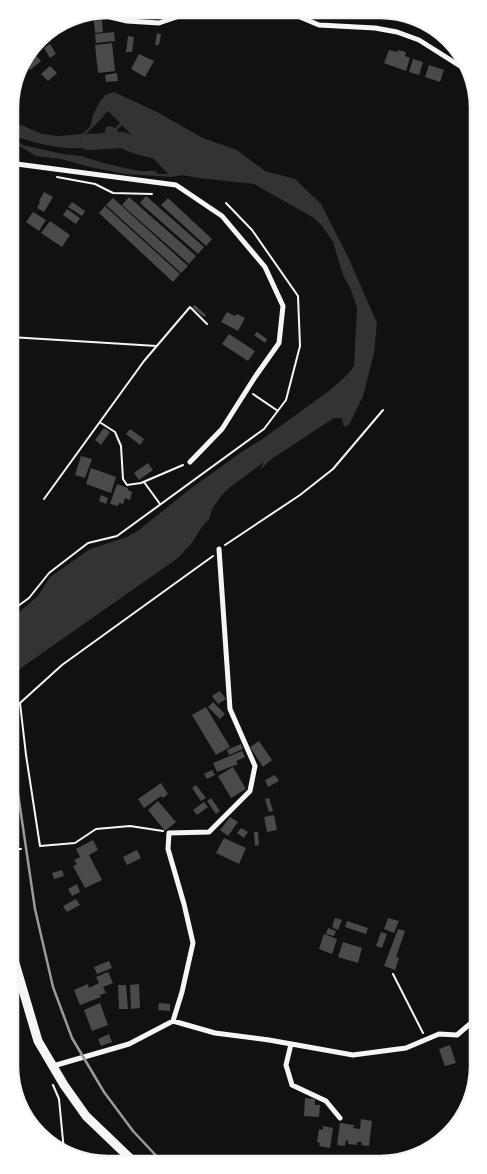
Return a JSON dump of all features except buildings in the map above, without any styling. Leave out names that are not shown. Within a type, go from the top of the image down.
[{"type":"highway","points":[[18,973],[38,1041],[64,1085],[86,1116],[128,1156]]},
{"type":"street","points":[[114,18],[127,21],[159,23],[174,18]]},
{"type":"street","points":[[302,18],[318,25],[375,28],[397,32],[419,40],[457,63]]},
{"type":"street","points":[[18,164],[176,185],[222,216],[264,267],[283,306],[279,343],[222,429],[190,462]]},
{"type":"street","points":[[173,1021],[182,992],[193,943],[168,849],[170,833],[209,832],[250,791],[255,766],[230,709],[219,550]]},
{"type":"street","points":[[53,1066],[129,1044],[173,1021],[214,1033],[354,1055],[406,1048],[439,1034],[457,1035],[469,1025]]},
{"type":"street","points":[[291,1044],[286,1065],[292,1085],[326,1101],[340,1118]]},
{"type":"path","points":[[55,177],[95,184],[113,193],[152,194]]},
{"type":"path","points":[[18,606],[29,598],[49,573],[88,543],[117,536],[264,428],[286,400],[300,346],[298,296],[252,230],[226,203]]},
{"type":"path","points":[[44,499],[144,361],[190,307],[207,324]]},
{"type":"path","points":[[18,337],[157,346]]},
{"type":"path","points":[[247,390],[278,411]]},
{"type":"path","points":[[170,833],[130,826],[96,829],[75,843],[40,846],[20,703],[62,665],[219,550],[300,495],[333,469],[383,410]]},
{"type":"path","points":[[100,422],[115,432],[121,446],[124,478],[127,485],[144,482],[190,462]]},
{"type":"path","points":[[144,482],[160,504]]},
{"type":"path","points":[[393,974],[427,1040]]},
{"type":"path","points":[[52,1084],[58,1099],[63,1144]]},
{"type":"shaded area","points":[[114,92],[157,112],[203,138],[237,150],[265,171],[295,179],[321,204],[349,259],[377,323],[374,353],[363,396],[349,425],[344,427],[342,418],[334,418],[270,460],[260,470],[264,462],[222,495],[213,507],[209,519],[178,558],[18,670],[18,613],[38,596],[50,577],[90,549],[127,537],[139,530],[190,489],[329,391],[354,366],[357,308],[351,290],[343,275],[333,242],[314,218],[254,184],[182,175],[172,177],[125,174],[61,159],[36,156],[18,145],[18,142],[23,145],[62,154],[81,156],[139,171],[155,171],[158,174],[168,174],[122,125],[117,130],[121,135],[102,143],[82,148],[57,147],[18,138],[18,124],[42,134],[58,136],[82,134],[90,127],[99,103],[105,95]],"holes":[[[108,111],[120,123],[115,128],[106,127],[103,136],[80,140]]]},
{"type":"waterway","points":[[88,142],[122,140],[164,153]]},
{"type":"railway","points":[[18,794],[35,909],[53,987],[72,1038],[104,1092],[133,1131],[156,1156]]}]
